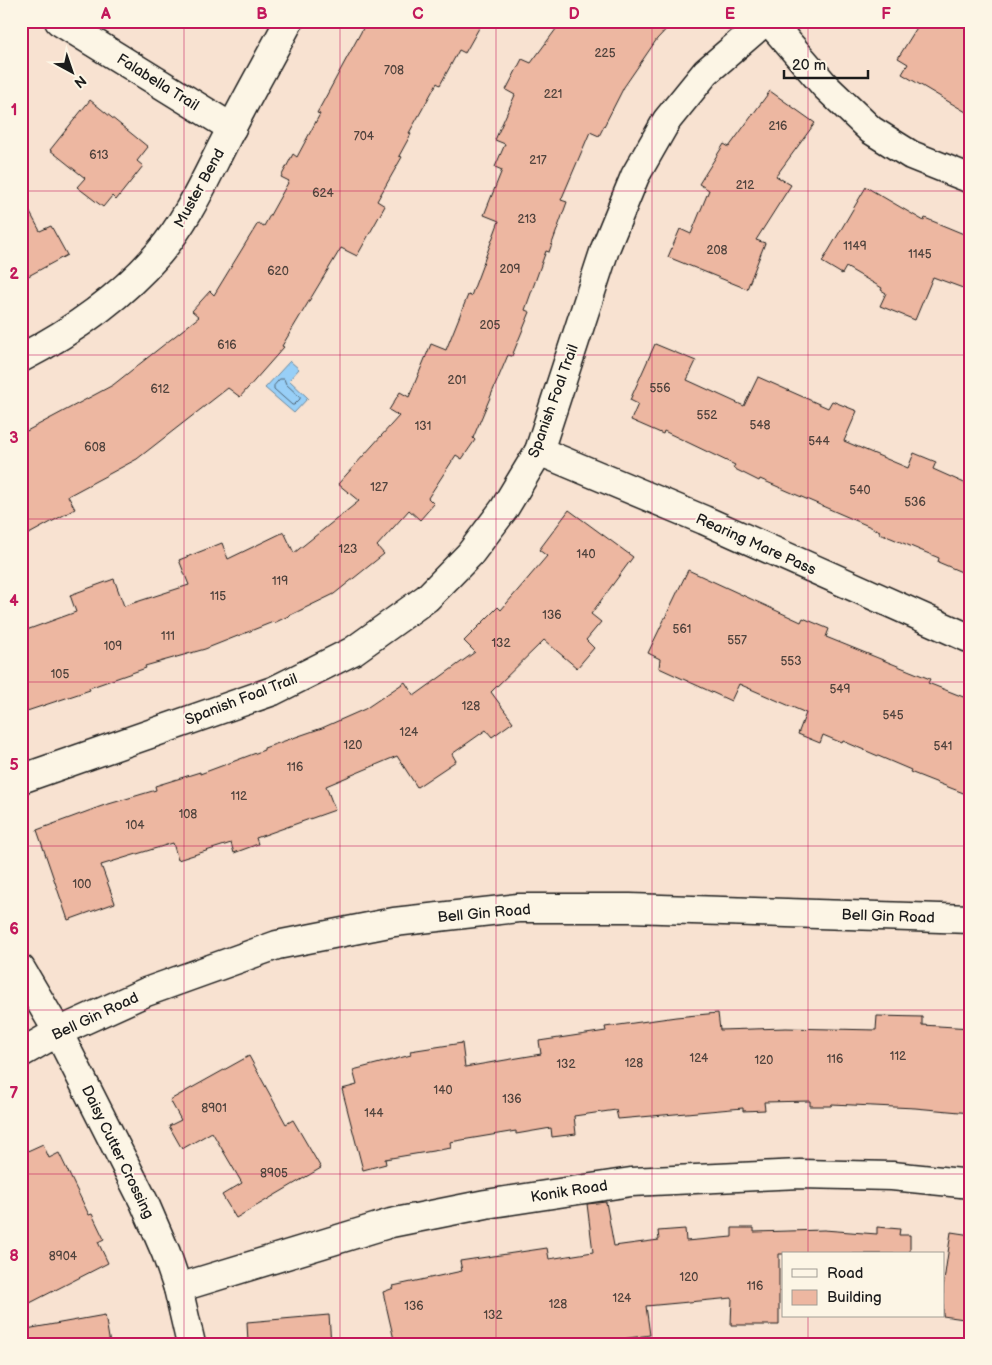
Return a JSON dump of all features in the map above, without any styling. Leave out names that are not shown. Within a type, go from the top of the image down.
[{"type":"street","name":"Falabella Trail","points":[[59,21],[232,128]]},
{"type":"street","name":"Muster Bend","points":[[21,358],[56,340],[113,299],[160,253],[188,213],[290,21]]},
{"type":"street","name":"Spanish Foal Trail","points":[[21,779],[273,691],[353,651],[427,598],[470,554],[504,509],[539,451],[605,249],[635,176],[667,120],[706,72],[765,21]]},
{"type":"street","points":[[769,21],[826,87],[871,130],[911,155],[971,179]]},
{"type":"street","name":"Rearing Mare Pass","points":[[539,451],[704,520],[971,639]]},
{"type":"street","name":"Bell Gin Road","points":[[21,1054],[58,1032],[146,992],[277,945],[394,922],[518,908],[630,908],[971,918]]},
{"type":"street","name":"Daisy Cutter Crossing","points":[[21,969],[58,1032],[144,1202],[166,1252],[178,1288],[192,1344]]},
{"type":"street","name":"Konik Road","points":[[178,1288],[391,1223],[486,1204],[631,1182],[800,1174],[892,1176],[971,1184]]},
{"type":"water","points":[[290,361],[299,369],[289,380],[308,398],[294,413],[265,388]]},
{"type":"building","points":[[367,21],[483,21],[465,53],[459,50],[440,85],[437,83],[409,133],[411,134],[399,156],[402,157],[377,201],[385,206],[357,256],[341,248],[282,346],[284,347],[240,397],[228,388],[137,459],[68,496],[75,509],[29,534],[21,520],[21,434],[113,385],[199,317],[192,311],[210,291],[214,295],[258,223],[264,226],[289,181],[281,177],[293,154],[297,157],[320,114],[317,113]]},
{"type":"building","points":[[562,21],[674,21],[657,39],[624,87],[599,136],[590,132],[561,200],[567,202],[549,252],[546,251],[525,310],[530,312],[512,356],[508,355],[473,438],[475,440],[462,459],[456,455],[428,498],[434,504],[420,520],[409,510],[377,546],[384,554],[334,594],[274,623],[205,649],[145,666],[146,668],[89,688],[90,690],[21,713],[21,632],[76,612],[70,595],[114,579],[124,606],[189,585],[179,560],[222,543],[228,559],[284,532],[294,553],[359,501],[338,484],[399,416],[389,410],[400,392],[409,397],[431,344],[446,350],[468,295],[471,296],[499,221],[484,215],[502,170],[495,167],[505,144],[495,140],[515,95],[506,90],[522,59],[531,63]]},
{"type":"building","points":[[921,21],[971,21],[971,115],[902,74],[908,64],[898,58]]},
{"type":"building","points":[[770,91],[815,123],[776,176],[791,185],[756,240],[765,243],[747,289],[668,257],[680,229],[691,234],[709,190],[699,184],[724,144],[729,147]]},
{"type":"building","points":[[90,100],[148,147],[137,161],[143,166],[116,200],[112,196],[103,207],[77,187],[85,178],[50,150]]},
{"type":"building","points":[[866,187],[924,221],[925,218],[971,237],[971,291],[933,277],[915,320],[880,306],[886,293],[881,290],[882,288],[846,267],[842,274],[822,262]]},
{"type":"building","points":[[21,196],[40,231],[51,226],[67,255],[21,280]]},
{"type":"building","points":[[655,344],[696,361],[687,380],[744,406],[758,377],[828,408],[832,401],[857,411],[844,441],[908,468],[914,453],[936,462],[933,469],[971,486],[971,576],[938,562],[939,558],[879,533],[880,531],[760,479],[759,481],[733,468],[735,465],[664,431],[663,434],[631,420],[638,404],[630,400]]},
{"type":"building","points":[[569,510],[633,557],[591,614],[601,622],[586,640],[594,648],[577,668],[544,640],[491,692],[513,722],[492,737],[486,730],[452,754],[456,761],[417,787],[397,756],[326,786],[335,810],[256,838],[258,844],[234,853],[231,843],[178,860],[173,843],[101,865],[115,903],[68,920],[37,830],[102,806],[156,790],[155,786],[200,772],[200,774],[264,750],[264,748],[322,728],[365,709],[405,682],[414,696],[475,652],[464,641],[498,607],[501,610],[547,556],[539,550]]},
{"type":"building","points":[[688,570],[801,622],[803,618],[829,629],[826,637],[930,679],[928,683],[971,700],[971,796],[910,772],[911,770],[843,741],[842,743],[823,735],[820,743],[798,734],[806,713],[739,684],[731,701],[659,668],[660,659],[648,653]]},
{"type":"building","points":[[718,1013],[720,1030],[786,1028],[876,1030],[877,1016],[922,1017],[922,1025],[971,1028],[971,1113],[832,1104],[831,1106],[810,1106],[810,1101],[764,1102],[765,1110],[743,1111],[743,1108],[618,1119],[616,1110],[574,1116],[576,1134],[552,1137],[551,1128],[516,1134],[516,1131],[450,1142],[451,1148],[385,1159],[386,1164],[363,1170],[342,1089],[357,1085],[353,1070],[411,1055],[410,1051],[462,1043],[465,1067],[541,1054],[539,1041],[606,1031],[605,1027]]},
{"type":"building","points":[[249,1056],[286,1124],[293,1120],[321,1168],[236,1218],[222,1195],[242,1183],[212,1132],[182,1149],[169,1126],[181,1120],[170,1100]]},
{"type":"building","points":[[43,1144],[49,1158],[59,1153],[89,1215],[92,1214],[104,1239],[98,1242],[108,1263],[28,1304],[21,1292],[21,1154]]},
{"type":"building","points":[[606,1202],[614,1246],[659,1240],[658,1231],[685,1229],[686,1241],[732,1237],[732,1228],[754,1228],[754,1232],[824,1230],[877,1234],[877,1227],[900,1229],[899,1235],[910,1235],[910,1252],[782,1252],[782,1254],[779,1254],[779,1325],[731,1325],[732,1298],[646,1306],[650,1335],[586,1344],[395,1344],[383,1292],[394,1288],[393,1286],[462,1271],[460,1261],[547,1248],[549,1259],[593,1252],[587,1204]]},
{"type":"building","points":[[951,1232],[971,1235],[971,1320],[944,1316],[944,1281]]},
{"type":"building","points":[[105,1315],[110,1344],[21,1344],[21,1330]]},
{"type":"building","points":[[329,1315],[331,1344],[248,1344],[247,1322]]}]
